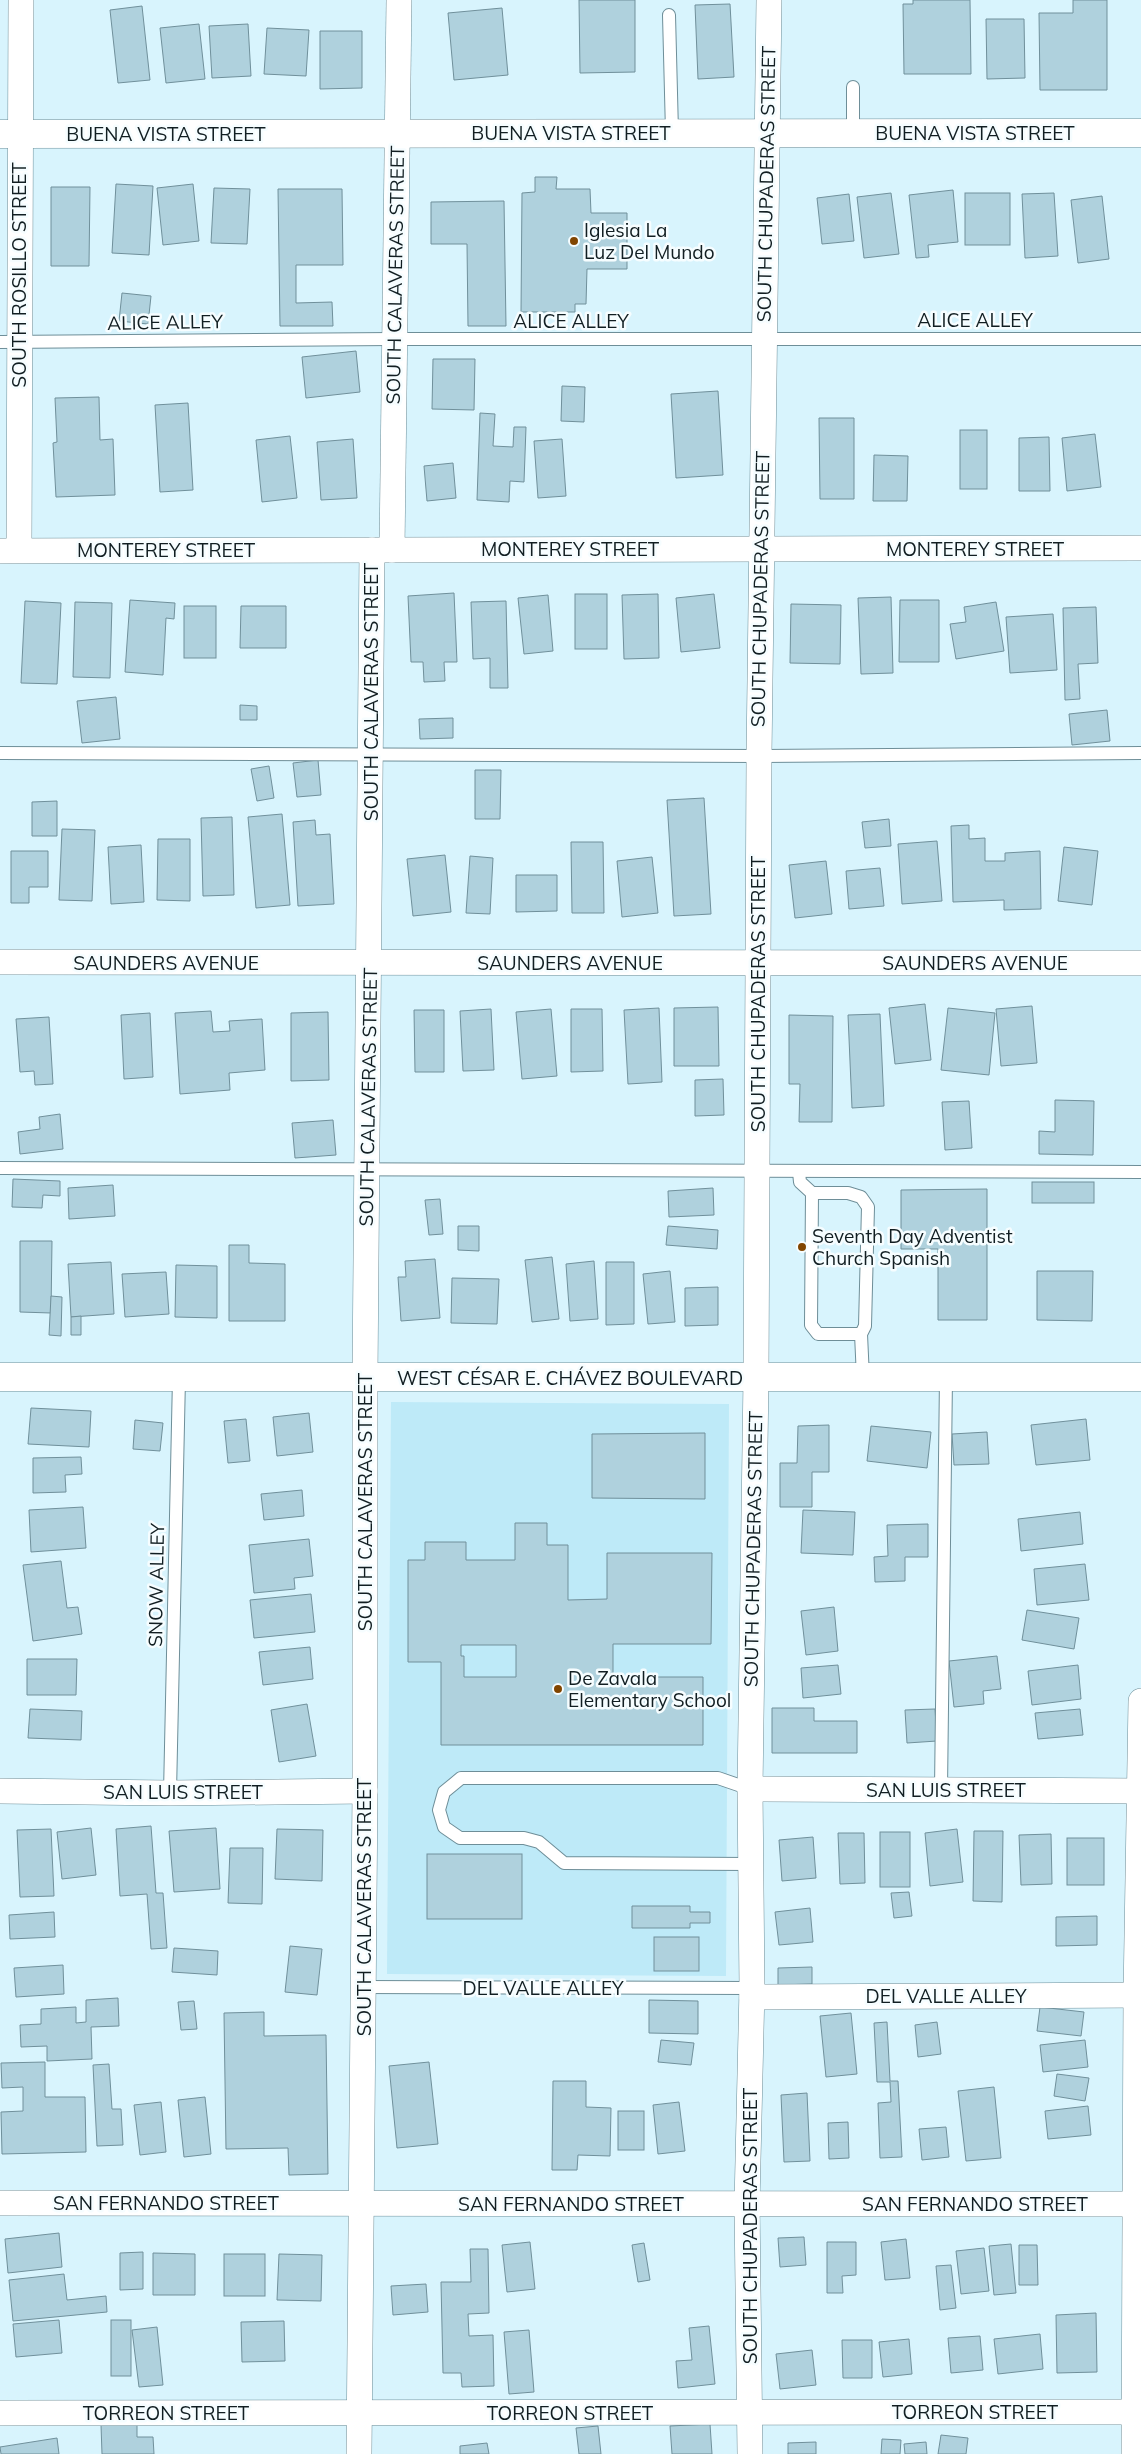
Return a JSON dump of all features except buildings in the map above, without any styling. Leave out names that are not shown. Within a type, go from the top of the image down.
[{"type":"street","name":"SOUTH ROSILLO STREET","points":[[9,550],[10,134],[21,0]]},
{"type":"street","name":"SOUTH CALAVERAS STREET","points":[[358,2454],[365,1791],[365,1378],[370,754],[393,338],[399,0]]},
{"type":"street","name":"SOUTH CHUPADERAS STREET","points":[[750,2454],[748,2204],[752,1993],[750,1789],[756,1378],[760,549],[769,0]]},
{"type":"street","name":"BUENA VISTA STREET","points":[[10,134],[1141,133]]},
{"type":"street","name":"MONTEREY STREET","points":[[9,550],[1141,548]]},
{"type":"street","name":"SAUNDERS AVENUE","points":[[0,962],[369,964],[1141,963]]},
{"type":"street","name":"WEST CÉSAR E. CHÁVEZ BOULEVARD","points":[[0,1377],[1141,1377]]},
{"type":"street","points":[[1134,2454],[1138,2412],[1141,1701]]},
{"type":"street","name":"SAN LUIS STREET","points":[[750,1789],[1141,1791]]},
{"type":"street","name":"SAN LUIS STREET","points":[[0,1791],[170,1793],[365,1791]]},
{"type":"street","name":"DEL VALLE ALLEY","points":[[752,1993],[1139,1995]]},
{"type":"street","name":"SAN FERNANDO STREET","points":[[0,2203],[1138,2204]]},
{"type":"street","name":"TORREON STREET","points":[[0,2413],[1138,2412]]},
{"type":"lane","points":[[669,15],[672,132]]},
{"type":"lane","points":[[853,88],[853,133]]},
{"type":"lane","name":"ALICE ALLEY","points":[[9,342],[393,338],[764,340],[1141,339]]},
{"type":"lane","points":[[0,752],[758,756],[1141,753]]},
{"type":"lane","points":[[0,1168],[757,1172],[800,1177],[1141,1172]]},
{"type":"lane","points":[[800,1177],[812,1193],[811,1325],[818,1334],[862,1340]]},
{"type":"lane","points":[[812,1193],[848,1193],[861,1197],[868,1207],[865,1326],[862,1340],[863,1378]]},
{"type":"lane","points":[[941,1790],[946,1377]]},
{"type":"lane","name":"SNOW ALLEY","points":[[170,1793],[179,1378]]},
{"type":"lane","points":[[750,1789],[718,1778],[461,1778],[444,1792],[439,1810],[444,1827],[460,1838],[524,1838],[538,1842],[564,1863],[751,1864]]},
{"type":"lane","name":"DEL VALLE ALLEY","points":[[363,1987],[752,1993]]},
{"type":"shaded area","name":"De Zavala Elementary School","points":[[391,1402],[729,1404],[726,1976],[387,1974]]},
{"type":"place","name":"Iglesia La Luz Del Mundo","points":[[574,241]]},
{"type":"place","name":"Seventh Day Adventist Church Spanish","points":[[802,1247]]},
{"type":"place","name":"De Zavala Elementary School","points":[[558,1689]]}]
